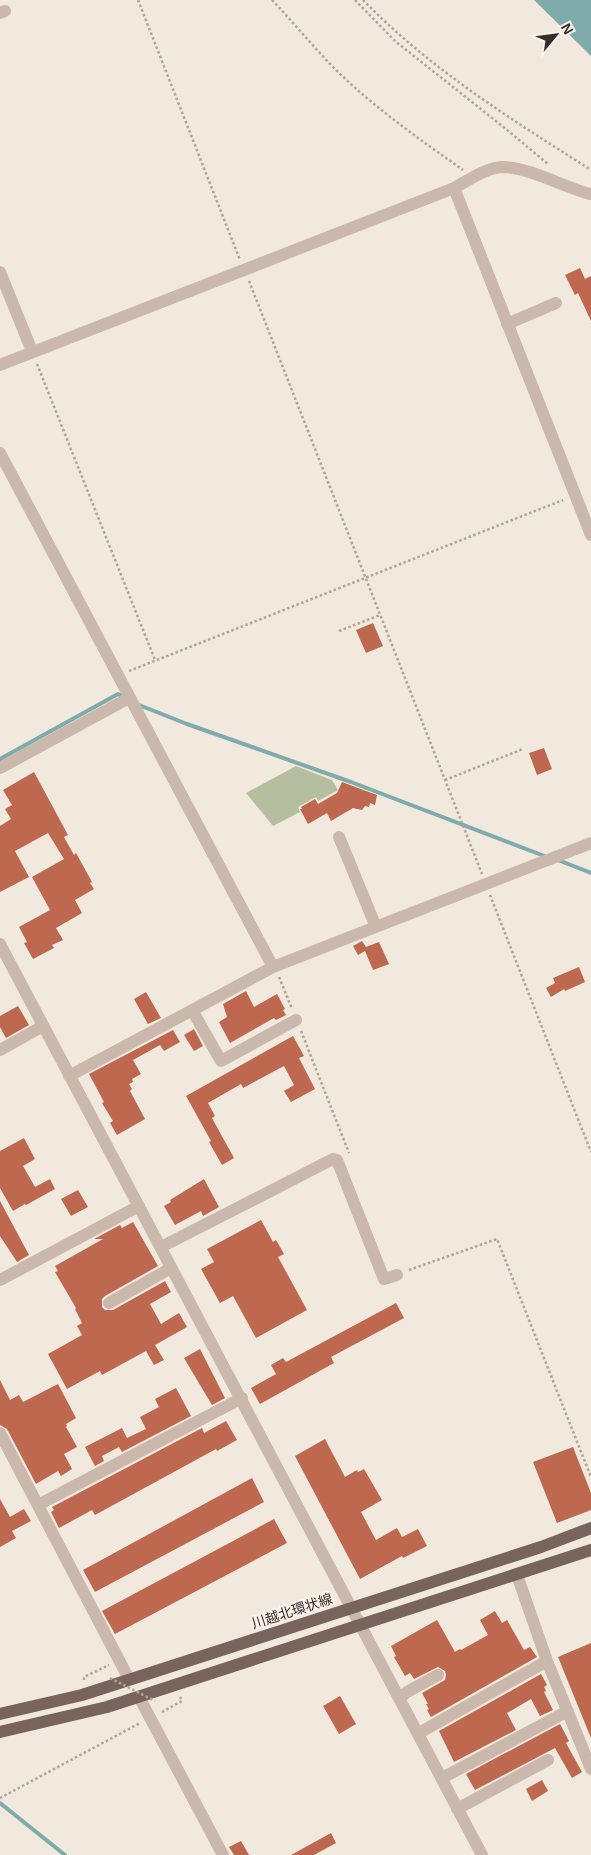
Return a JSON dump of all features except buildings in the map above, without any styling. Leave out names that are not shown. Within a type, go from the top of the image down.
[{"type":"main road","name":"川越北環状線","points":[[0,1714],[82,1694],[351,1608],[591,1528]]},
{"type":"main road","points":[[0,1732],[107,1708],[591,1550]]},
{"type":"street","points":[[0,365],[454,188],[487,171],[504,167],[525,171],[590,194]]},
{"type":"street","points":[[454,188],[591,535]]},
{"type":"street","points":[[0,272],[32,351]]},
{"type":"street","points":[[507,324],[556,303]]},
{"type":"street","points":[[0,453],[273,967]]},
{"type":"street","points":[[0,768],[129,698]]},
{"type":"street","points":[[339,837],[376,927]]},
{"type":"street","points":[[70,1076],[273,967],[591,842]]},
{"type":"street","points":[[0,944],[171,1268],[242,1398],[482,1855]]},
{"type":"street","points":[[192,1010],[221,1061],[296,1020]]},
{"type":"street","points":[[0,1050],[43,1026]]},
{"type":"street","points":[[160,1247],[333,1159],[337,1160],[384,1279],[397,1275]]},
{"type":"street","points":[[0,1280],[139,1206]]},
{"type":"street","points":[[109,1303],[171,1268]]},
{"type":"street","points":[[38,1505],[242,1398]]},
{"type":"street","points":[[0,1433],[129,1679]]},
{"type":"street","points":[[517,1575],[548,1662],[591,1769]]},
{"type":"street","points":[[419,1733],[548,1662]]},
{"type":"street","points":[[400,1698],[407,1692],[438,1675]]},
{"type":"street","points":[[139,1698],[153,1716],[223,1855]]},
{"type":"street","points":[[442,1778],[568,1711]]},
{"type":"street","points":[[457,1809],[548,1760]]},
{"type":"path","points":[[138,0],[591,1152]]},
{"type":"path","points":[[272,0],[336,70],[364,96],[474,178]]},
{"type":"path","points":[[355,0],[395,41],[550,165]]},
{"type":"path","points":[[363,0],[408,44],[451,78],[591,170]]},
{"type":"path","points":[[32,351],[155,660]]},
{"type":"path","points":[[118,676],[576,495]]},
{"type":"path","points":[[339,631],[380,615]]},
{"type":"path","points":[[445,780],[523,749]]},
{"type":"path","points":[[273,967],[280,978],[350,1155]]},
{"type":"path","points":[[397,1275],[497,1239],[591,1477]]},
{"type":"path","points":[[84,1677],[109,1665]]},
{"type":"path","points":[[110,1678],[156,1701]]},
{"type":"path","points":[[1,1797],[182,1701]]},
{"type":"green space","points":[[296,766],[332,780],[338,790],[318,801],[316,797],[298,807],[300,812],[273,826],[246,793]]},
{"type":"water","points":[[534,0],[591,0],[591,56]]},
{"type":"waterway","points":[[0,759],[118,694],[124,697]]},
{"type":"waterway","points":[[139,705],[351,782],[547,857]]},
{"type":"waterway","points":[[558,860],[591,873]]},
{"type":"waterway","points":[[0,1803],[65,1855]]}]
